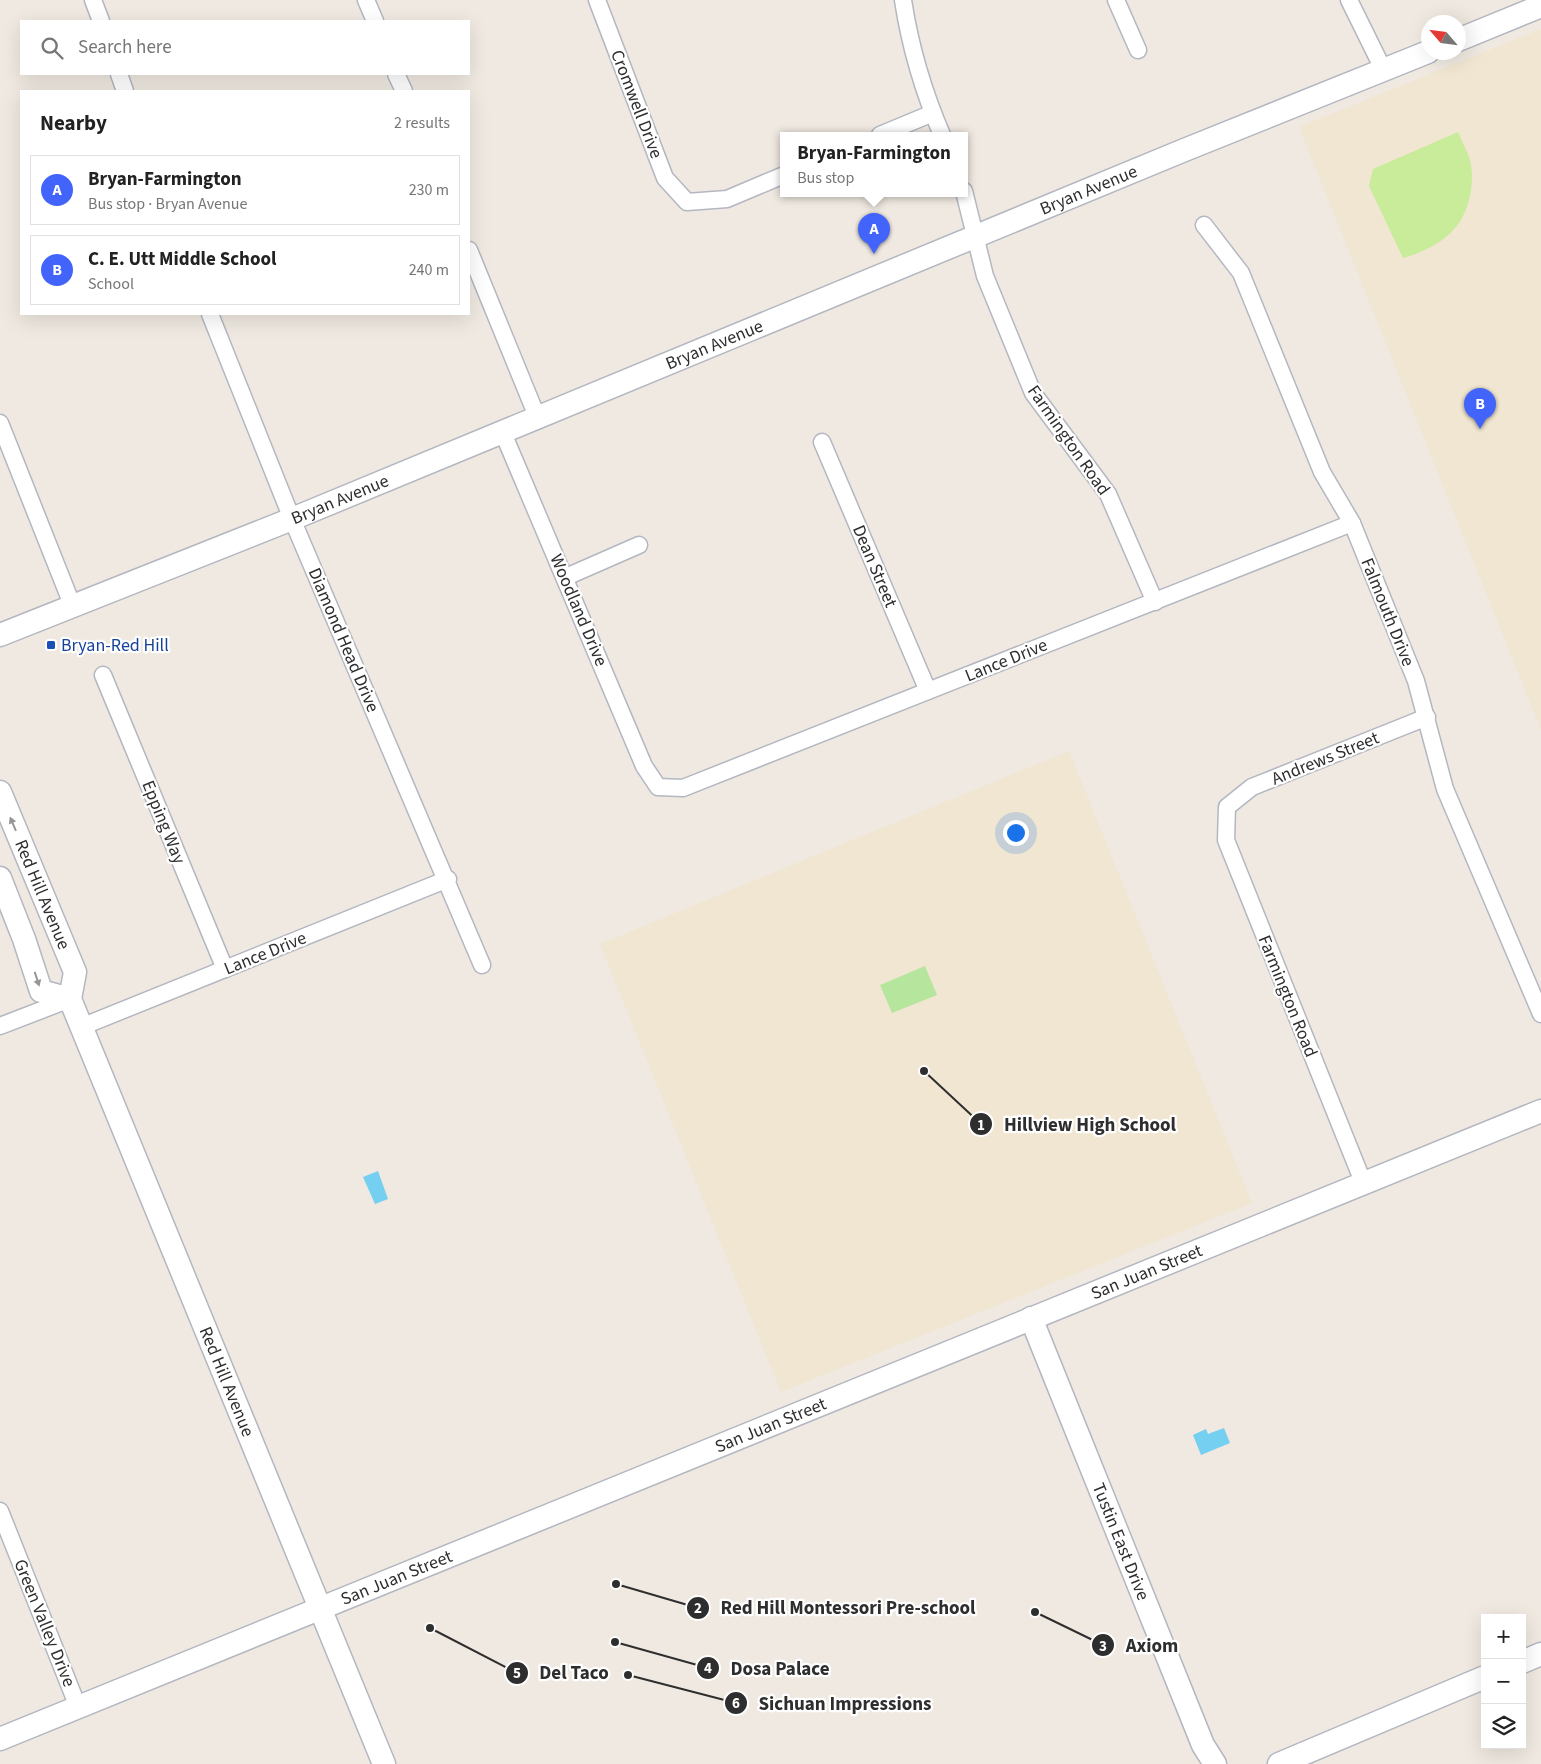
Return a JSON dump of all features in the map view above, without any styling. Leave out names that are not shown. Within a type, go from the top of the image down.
[{"type":"main road","points":[[1466,37],[1541,6]]},
{"type":"main road","name":"Bryan Avenue","points":[[0,635],[538,419],[975,236],[1421,55]]},
{"type":"main road","name":"Red Hill Avenue","points":[[0,792],[75,972],[70,999],[384,1764]]},
{"type":"main road","name":"Red Hill Avenue","points":[[0,878],[24,939],[41,991],[70,999]]},
{"type":"main road","name":"San Juan Street","points":[[0,1739],[1541,1111]]},
{"type":"main road","name":"Tustin East Drive","points":[[1032,1318],[1202,1744],[1215,1764]]},
{"type":"main road","points":[[1526,1660],[1541,1654]]},
{"type":"main road","points":[[1279,1764],[1481,1679]]},
{"type":"street","points":[[93,0],[101,20]]},
{"type":"street","points":[[366,0],[375,20]]},
{"type":"street","name":"Cromwell Drive","points":[[598,0],[665,178],[687,202],[727,199],[780,178]]},
{"type":"street","points":[[903,0],[908,30],[933,114],[941,132]]},
{"type":"street","points":[[1116,0],[1138,50]]},
{"type":"street","points":[[1349,0],[1384,71]]},
{"type":"street","points":[[119,75],[124,90]]},
{"type":"street","points":[[396,75],[404,90]]},
{"type":"street","points":[[888,132],[933,114]]},
{"type":"street","name":"Farmington Road","points":[[965,197],[985,276],[1033,394],[1108,494],[1155,602]]},
{"type":"street","name":"Falmouth Drive","points":[[1204,225],[1241,273],[1322,472],[1352,524],[1416,681],[1445,789],[1541,1014]]},
{"type":"street","points":[[470,252],[538,419]]},
{"type":"street","name":"Diamond Head Drive","points":[[210,315],[292,519],[448,879],[482,965]]},
{"type":"street","points":[[0,424],[73,607]]},
{"type":"street","name":"Woodland Drive","points":[[503,433],[566,577],[644,766],[658,787]]},
{"type":"street","name":"Dean Street","points":[[822,442],[928,691]]},
{"type":"street","name":"Lance Drive","points":[[658,787],[683,788],[1352,524]]},
{"type":"street","points":[[566,577],[639,546]]},
{"type":"street","name":"Epping Way","points":[[103,675],[225,969]]},
{"type":"street","name":"Andrews Street","points":[[1227,807],[1252,787],[1427,717]]},
{"type":"street","name":"Farmington Road","points":[[1227,807],[1226,840],[1363,1182]]},
{"type":"street","name":"Lance Drive","points":[[82,1027],[448,879]]},
{"type":"street","points":[[0,1026],[70,999]]},
{"type":"street","name":"Green Valley Drive","points":[[0,1511],[78,1707]]},
{"type":"shaded area","points":[[1541,29],[1541,730],[1299,127]]},
{"type":"shaded area","points":[[1069,751],[1252,1203],[781,1392],[600,944]]},
{"type":"green space","points":[[1458,132],[1469,157],[1472,175],[1472,184],[1465,212],[1456,227],[1445,238],[1424,250],[1403,258],[1369,186],[1373,169]]},
{"type":"green space","points":[[925,966],[937,995],[892,1013],[880,985]]},
{"type":"water","points":[[378,1171],[388,1199],[375,1204],[363,1177]]},
{"type":"water","points":[[1224,1428],[1230,1443],[1201,1455],[1193,1435],[1206,1429],[1208,1434]]},
{"type":"place","name":"Bryan-Farmington","points":[[874,254]]},
{"type":"place","name":"C. E. Utt Middle School","points":[[1480,429]]},
{"type":"place","name":"Bryan-Red Hill","points":[[51,645]]},
{"type":"place","name":"Hillview High School","points":[[924,1071]]},
{"type":"place","name":"Red Hill Montessori Pre-school","points":[[616,1584]]},
{"type":"place","name":"Axiom","points":[[1035,1612]]},
{"type":"place","name":"Del Taco","points":[[430,1628]]},
{"type":"place","name":"Dosa Palace","points":[[615,1642]]},
{"type":"place","name":"Sichuan Impressions","points":[[628,1675]]}]
